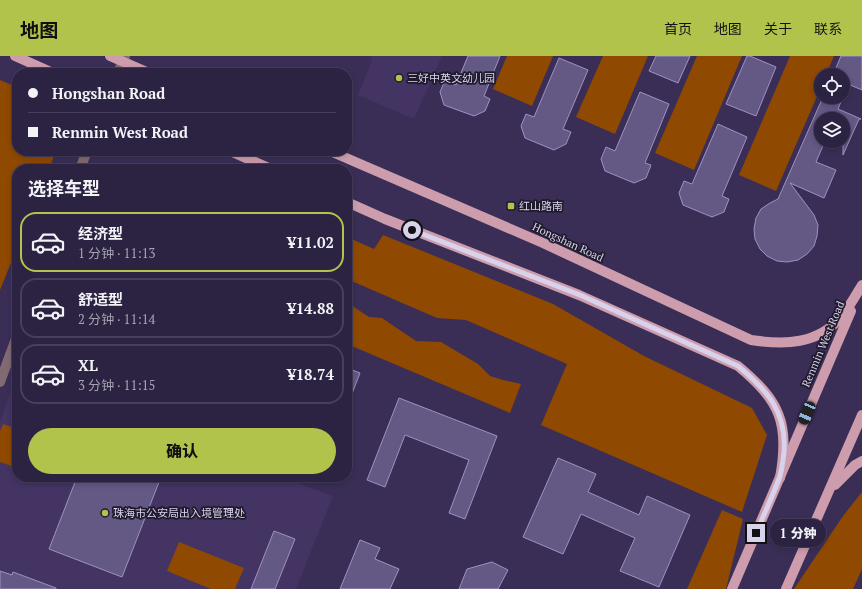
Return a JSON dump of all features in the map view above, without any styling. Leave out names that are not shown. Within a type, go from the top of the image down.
[{"type":"main road","points":[[15,56],[43,68]]},
{"type":"main road","points":[[110,56],[124,59],[141,68]]},
{"type":"main road","points":[[241,156],[260,164]]},
{"type":"main road","name":"Hongshan Road","points":[[341,156],[543,244],[751,340],[772,343],[789,343],[804,340],[817,335],[829,329],[841,317],[862,285]]},
{"type":"main road","points":[[352,204],[385,219],[580,295],[738,366],[755,380],[764,390],[772,400],[779,415],[783,427],[785,442],[784,458],[780,478]]},
{"type":"main road","name":"Renmin West Road","points":[[732,589],[862,285]]},
{"type":"main road","points":[[786,589],[862,415]]},
{"type":"main road","points":[[827,496],[840,479],[855,465],[862,461]]},
{"type":"street","points":[[0,382],[12,350]]},
{"type":"shaded area","name":"三好中英文幼儿园","points":[[370,56],[442,56],[414,119],[358,95],[372,61]]},
{"type":"shaded area","points":[[507,56],[553,56],[532,106],[493,89]]},
{"type":"shaded area","points":[[603,56],[648,56],[615,134],[576,117]]},
{"type":"shaded area","points":[[697,56],[742,56],[694,170],[655,153]]},
{"type":"shaded area","points":[[790,56],[834,56],[829,68],[814,68],[814,103],[776,191],[739,175]]},
{"type":"shaded area","points":[[0,80],[12,85],[12,156],[54,156],[51,164],[12,164],[12,260],[0,290]]},
{"type":"shaded area","points":[[383,235],[553,304],[644,356],[752,408],[767,435],[742,512],[541,425],[567,364],[466,320],[437,318],[352,281],[352,239],[374,249]]},
{"type":"shaded area","points":[[352,306],[369,317],[382,318],[416,341],[441,342],[478,364],[490,376],[521,384],[510,413],[352,346]]},
{"type":"shaded area","points":[[12,389],[12,482],[295,482],[333,496],[296,589],[0,589],[0,421]]},
{"type":"shaded area","points":[[3,424],[12,427],[12,466],[0,462],[0,431]]},
{"type":"shaded area","points":[[862,492],[862,569],[853,589],[794,589],[843,516]]},
{"type":"shaded area","points":[[722,510],[743,519],[726,589],[687,589]]},
{"type":"shaded area","points":[[179,542],[244,568],[235,589],[211,589],[167,571]]},
{"type":"building","points":[[468,56],[500,56],[484,96],[490,99],[485,111],[474,116],[444,105],[440,92],[445,80],[456,85]]},
{"type":"building","points":[[656,56],[690,56],[678,83],[649,71]]},
{"type":"building","points":[[747,56],[776,67],[756,116],[726,104]]},
{"type":"building","points":[[841,56],[862,56],[862,90],[850,85],[850,68],[836,68]]},
{"type":"building","points":[[559,58],[588,70],[563,129],[571,132],[566,144],[554,150],[525,138],[521,126],[526,114],[534,117]]},
{"type":"building","points":[[640,92],[669,104],[645,163],[651,165],[646,178],[634,183],[605,171],[601,159],[606,147],[615,151]]},
{"type":"building","points":[[820,104],[840,104],[838,109],[845,112],[816,112]]},
{"type":"building","points":[[850,114],[861,119],[859,119],[850,139]]},
{"type":"building","points":[[814,117],[814,148],[822,148],[816,162],[836,170],[824,198],[790,183],[814,215],[818,225],[814,246],[807,254],[798,260],[787,262],[777,261],[767,256],[760,249],[755,239],[754,229],[756,218],[761,209],[778,199]]},
{"type":"building","points":[[718,124],[747,137],[722,196],[729,199],[724,212],[712,217],[683,205],[679,193],[684,181],[692,184]]},
{"type":"building","points":[[843,148],[846,148],[843,155]]},
{"type":"building","points":[[352,370],[360,373],[352,394]]},
{"type":"building","points":[[399,398],[497,436],[465,519],[449,513],[469,460],[405,435],[385,487],[367,480]]},
{"type":"building","points":[[558,458],[596,474],[588,492],[639,515],[647,496],[690,515],[659,587],[620,571],[635,538],[581,514],[563,554],[523,537]]},
{"type":"building","name":"珠海市公安局出入境管理处","points":[[75,482],[159,482],[122,577],[49,549]]},
{"type":"building","points":[[274,531],[295,539],[275,589],[251,589]]},
{"type":"building","points":[[360,540],[380,548],[375,559],[399,569],[390,589],[340,589]]},
{"type":"building","points":[[492,562],[508,570],[498,589],[459,589],[467,569]]},
{"type":"building","points":[[0,571],[12,575],[13,572],[56,589],[0,589]]},
{"type":"place","name":"三好中英文幼儿园","points":[[399,78]]},
{"type":"place","name":"红山路南","points":[[511,206]]},
{"type":"place","name":"珠海市公安局出入境管理处","points":[[105,513]]},
{"type":"route","points":[[412,230],[580,295],[738,366],[755,380],[772,400],[783,427],[785,442],[784,458],[780,478],[756,533]]}]
